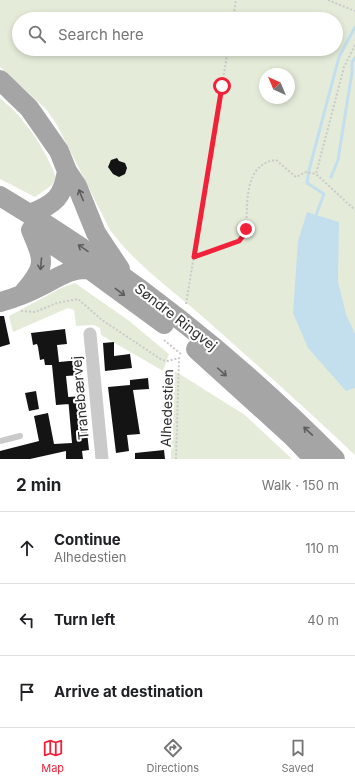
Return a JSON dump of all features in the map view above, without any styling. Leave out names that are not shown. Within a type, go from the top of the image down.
[{"type":"main road","points":[[0,80],[29,108],[60,151],[67,170],[77,186],[96,233],[126,278]]},
{"type":"main road","points":[[23,294],[37,278],[41,265],[41,252],[30,222],[54,200],[64,188],[67,170]]},
{"type":"main road","name":"Søndre Ringvej","points":[[0,196],[89,269],[191,345],[270,416],[314,459]]},
{"type":"main road","name":"Søndre Ringvej","points":[[0,211],[30,222],[126,278],[225,356],[263,389],[335,459]]},
{"type":"main road","points":[[0,302],[23,294],[67,271],[75,269],[89,269]]},
{"type":"street","name":"Tranebærvej","points":[[90,334],[102,459]]},
{"type":"lane","points":[[0,441],[20,436]]},
{"type":"path","points":[[234,12],[236,0]]},
{"type":"path","points":[[328,0],[355,11]]},
{"type":"path","points":[[316,174],[344,67],[355,45]]},
{"type":"path","points":[[186,304],[227,56]]},
{"type":"path","points":[[194,257],[239,241],[243,236],[251,177],[260,166],[268,161],[276,160],[296,177],[306,172],[316,174],[355,210]]},
{"type":"path","points":[[164,339],[186,358]]},
{"type":"path","name":"Alhedestien","points":[[176,459],[179,358]]},
{"type":"green space","points":[[0,0],[355,0],[355,455],[203,317],[154,276],[120,242],[110,230],[57,125],[46,109],[0,67]]},
{"type":"green space","points":[[0,98],[26,124],[40,144],[56,177],[52,185],[35,197],[0,179]]},
{"type":"green space","points":[[75,283],[128,320],[169,354],[163,371],[101,335],[100,328],[94,325],[76,326],[74,310],[68,308],[13,332],[9,316],[61,288]]},
{"type":"green space","points":[[170,368],[245,415],[292,459],[171,459]]},
{"type":"water","points":[[307,212],[339,222],[338,282],[346,314],[355,334],[355,388],[346,391],[308,348],[293,313],[298,241]]},
{"type":"building","points":[[117,158],[119,161],[125,163],[127,168],[125,174],[119,177],[113,174],[108,167],[111,160]]},
{"type":"building","points":[[0,316],[4,316],[10,344],[0,347]]},
{"type":"building","points":[[65,329],[67,344],[57,345],[59,362],[80,360],[81,375],[66,376],[69,404],[56,405],[52,365],[45,365],[44,359],[40,360],[37,344],[33,345],[31,333]]},
{"type":"building","points":[[114,342],[114,356],[130,354],[132,368],[105,371],[103,343]]},
{"type":"building","points":[[148,378],[149,389],[133,390],[140,434],[127,435],[129,451],[116,453],[108,387],[130,385],[130,380]]},
{"type":"building","points":[[36,391],[39,409],[29,411],[25,393]]},
{"type":"building","points":[[83,396],[89,450],[82,451],[83,459],[66,459],[66,451],[30,459],[0,459],[0,451],[39,441],[34,416],[48,413],[54,444],[72,443],[68,397]]},
{"type":"building","points":[[164,450],[165,459],[135,459],[135,453]]},
{"type":"waterway","points":[[343,50],[355,27]]},
{"type":"waterway","points":[[316,215],[324,194],[307,183],[309,170],[340,56]]},
{"type":"waterway","points":[[331,177],[338,160],[352,72],[352,62],[355,58]]},
{"type":"route","points":[[222,86],[194,257],[239,241],[246,229]]}]
